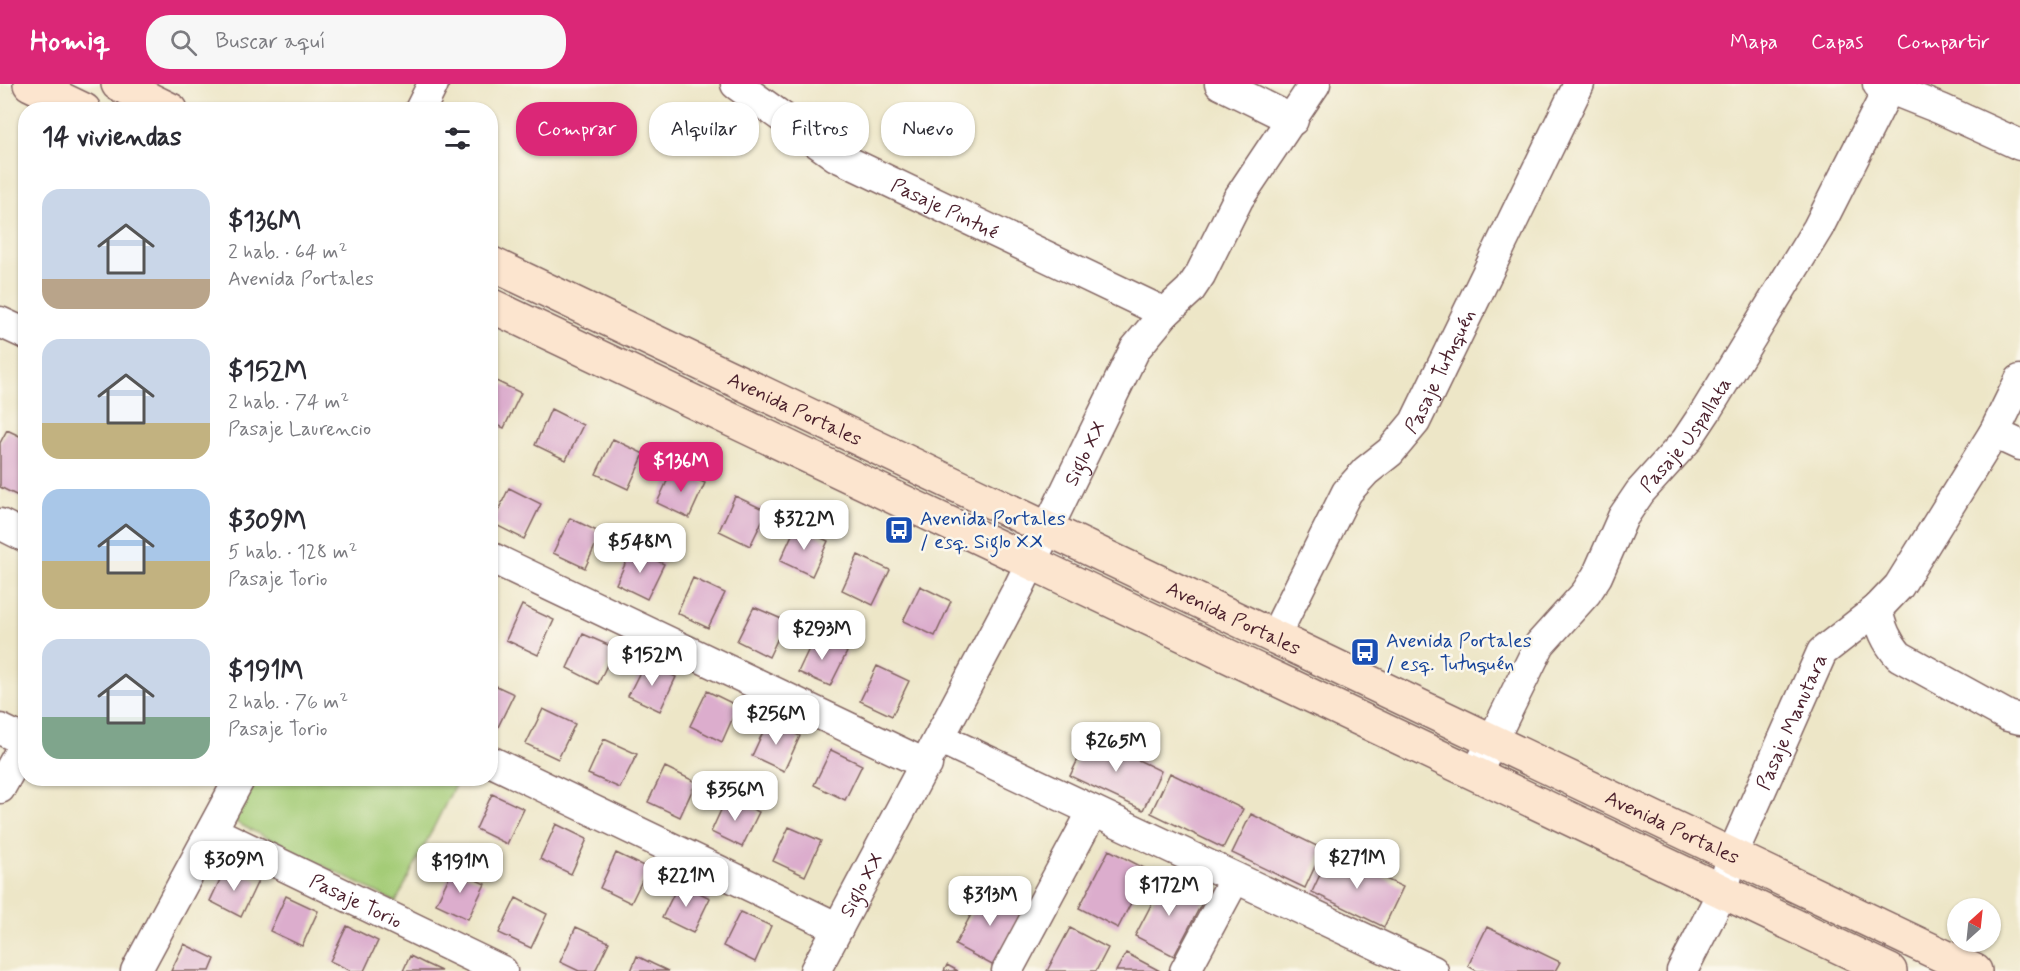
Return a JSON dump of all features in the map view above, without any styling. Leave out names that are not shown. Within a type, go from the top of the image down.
[{"type":"main road","points":[[30,84],[67,102]]},
{"type":"main road","points":[[118,84],[161,98]]},
{"type":"main road","name":"Avenida Portales","points":[[498,267],[1975,971]]},
{"type":"main road","name":"Avenida Portales","points":[[498,313],[1032,561],[1890,971]]},
{"type":"street","points":[[424,102],[433,84]]},
{"type":"street","name":"Pasaje Pintué","points":[[736,84],[836,156],[1165,313]]},
{"type":"street","points":[[1220,84],[1293,120]]},
{"type":"street","name":"Siglo XX","points":[[815,971],[941,739],[1032,561],[1135,349],[1165,313],[1190,290],[1238,199],[1315,84]]},
{"type":"street","name":"Pasaje Tutuquén","points":[[1274,638],[1347,492],[1366,471],[1390,452],[1415,422],[1579,84]]},
{"type":"street","points":[[1897,88],[2020,146]]},
{"type":"street","name":"Pasaje Uspallata","points":[[1476,774],[1540,644],[1586,593],[1623,518],[1640,492],[1686,441],[1812,238],[1897,88]]},
{"type":"street","points":[[0,322],[18,330]]},
{"type":"street","name":"Pasaje Manutara","points":[[1682,971],[1723,891],[1732,855],[1822,652],[1877,609],[1899,586],[2007,439],[2020,380]]},
{"type":"street","points":[[0,524],[18,533]]},
{"type":"street","points":[[498,561],[927,765]]},
{"type":"street","points":[[1877,609],[1881,629],[1888,643],[1899,656],[1998,710],[2020,719]]},
{"type":"street","points":[[0,729],[18,738]]},
{"type":"street","points":[[941,739],[1432,971]]},
{"type":"street","points":[[0,788],[18,754]]},
{"type":"street","points":[[498,765],[838,928]]},
{"type":"street","points":[[136,971],[236,786]]},
{"type":"street","points":[[1007,971],[1093,811]]},
{"type":"street","name":"Pasaje Torio","points":[[212,831],[502,971]]},
{"type":"street","points":[[1185,971],[1235,878]]},
{"type":"green space","points":[[251,786],[454,786],[396,902],[233,821]]},
{"type":"building","points":[[498,382],[521,393],[504,428],[498,425]]},
{"type":"building","points":[[551,409],[583,425],[566,460],[535,445]]},
{"type":"building","points":[[7,430],[18,435],[18,496],[0,487],[0,443]]},
{"type":"building","points":[[613,439],[644,454],[628,489],[596,474]]},
{"type":"building","points":[[673,468],[705,483],[689,518],[657,503]]},
{"type":"building","points":[[509,488],[541,504],[524,539],[498,526],[498,511]]},
{"type":"building","points":[[735,496],[767,511],[750,546],[719,531]]},
{"type":"building","points":[[570,518],[601,533],[585,568],[553,553]]},
{"type":"building","points":[[796,526],[828,541],[812,576],[780,561]]},
{"type":"building","points":[[632,549],[664,564],[647,599],[616,584]]},
{"type":"building","points":[[858,555],[890,570],[873,605],[842,590]]},
{"type":"building","points":[[693,578],[725,593],[708,628],[677,613]]},
{"type":"building","points":[[920,586],[951,601],[935,636],[903,621]]},
{"type":"building","points":[[522,605],[554,620],[538,655],[506,640]]},
{"type":"building","points":[[754,607],[786,621],[769,657],[737,641]]},
{"type":"building","points":[[583,634],[615,648],[598,684],[567,668]]},
{"type":"building","points":[[815,636],[847,652],[830,686],[798,672]]},
{"type":"building","points":[[645,662],[676,677],[660,711],[628,696]]},
{"type":"building","points":[[877,666],[909,681],[892,716],[860,701]]},
{"type":"building","points":[[498,687],[514,694],[498,727]]},
{"type":"building","points":[[707,691],[738,706],[722,742],[690,726]]},
{"type":"building","points":[[543,709],[575,724],[558,759],[526,744]]},
{"type":"building","points":[[768,721],[800,736],[784,771],[752,756]]},
{"type":"building","points":[[1089,736],[1161,771],[1143,810],[1070,776]]},
{"type":"building","points":[[604,739],[637,754],[620,788],[588,774]]},
{"type":"building","points":[[831,750],[862,765],[845,800],[814,785]]},
{"type":"building","points":[[665,767],[696,782],[680,817],[648,802]]},
{"type":"building","points":[[1170,773],[1243,809],[1223,848],[1151,813]]},
{"type":"building","points":[[492,794],[524,809],[507,844],[476,829]]},
{"type":"building","points":[[727,797],[759,812],[742,847],[711,832]]},
{"type":"building","points":[[1251,814],[1323,849],[1305,888],[1232,853]]},
{"type":"building","points":[[556,824],[587,839],[571,874],[540,859]]},
{"type":"building","points":[[789,827],[821,841],[805,876],[773,861]]},
{"type":"building","points":[[1109,850],[1148,870],[1118,928],[1079,908]]},
{"type":"building","points":[[616,853],[648,868],[631,903],[600,888]]},
{"type":"building","points":[[1330,853],[1403,887],[1384,927],[1312,892]]},
{"type":"building","points":[[226,867],[258,881],[241,917],[210,901]]},
{"type":"building","points":[[453,869],[485,884],[468,919],[436,904]]},
{"type":"building","points":[[1165,878],[1204,899],[1174,956],[1135,936]]},
{"type":"building","points":[[679,883],[710,898],[693,933],[662,918]]},
{"type":"building","points":[[985,888],[1024,908],[994,966],[955,945]]},
{"type":"building","points":[[286,896],[318,911],[302,946],[270,931]]},
{"type":"building","points":[[516,898],[547,914],[531,948],[499,933]]},
{"type":"building","points":[[740,912],[771,926],[755,962],[723,946]]},
{"type":"building","points":[[347,926],[378,941],[364,971],[351,971],[330,961]]},
{"type":"building","points":[[576,927],[609,942],[595,971],[579,971],[560,962]]},
{"type":"building","points":[[1487,927],[1560,962],[1555,971],[1477,971],[1468,966]]},
{"type":"building","points":[[1070,928],[1108,948],[1096,971],[1047,971]]},
{"type":"building","points":[[184,944],[215,959],[210,971],[171,971]]},
{"type":"building","points":[[1126,953],[1160,971],[1116,971]]},
{"type":"building","points":[[410,956],[426,964],[441,971],[403,971]]},
{"type":"building","points":[[637,956],[653,964],[668,971],[631,971]]},
{"type":"building","points":[[947,965],[958,971],[944,971]]},
{"type":"place","name":"Avenida Portales / esq. Siglo XX","points":[[899,530]]},
{"type":"place","name":"Avenida Portales / esq. Tutuquén","points":[[1365,652]]}]
